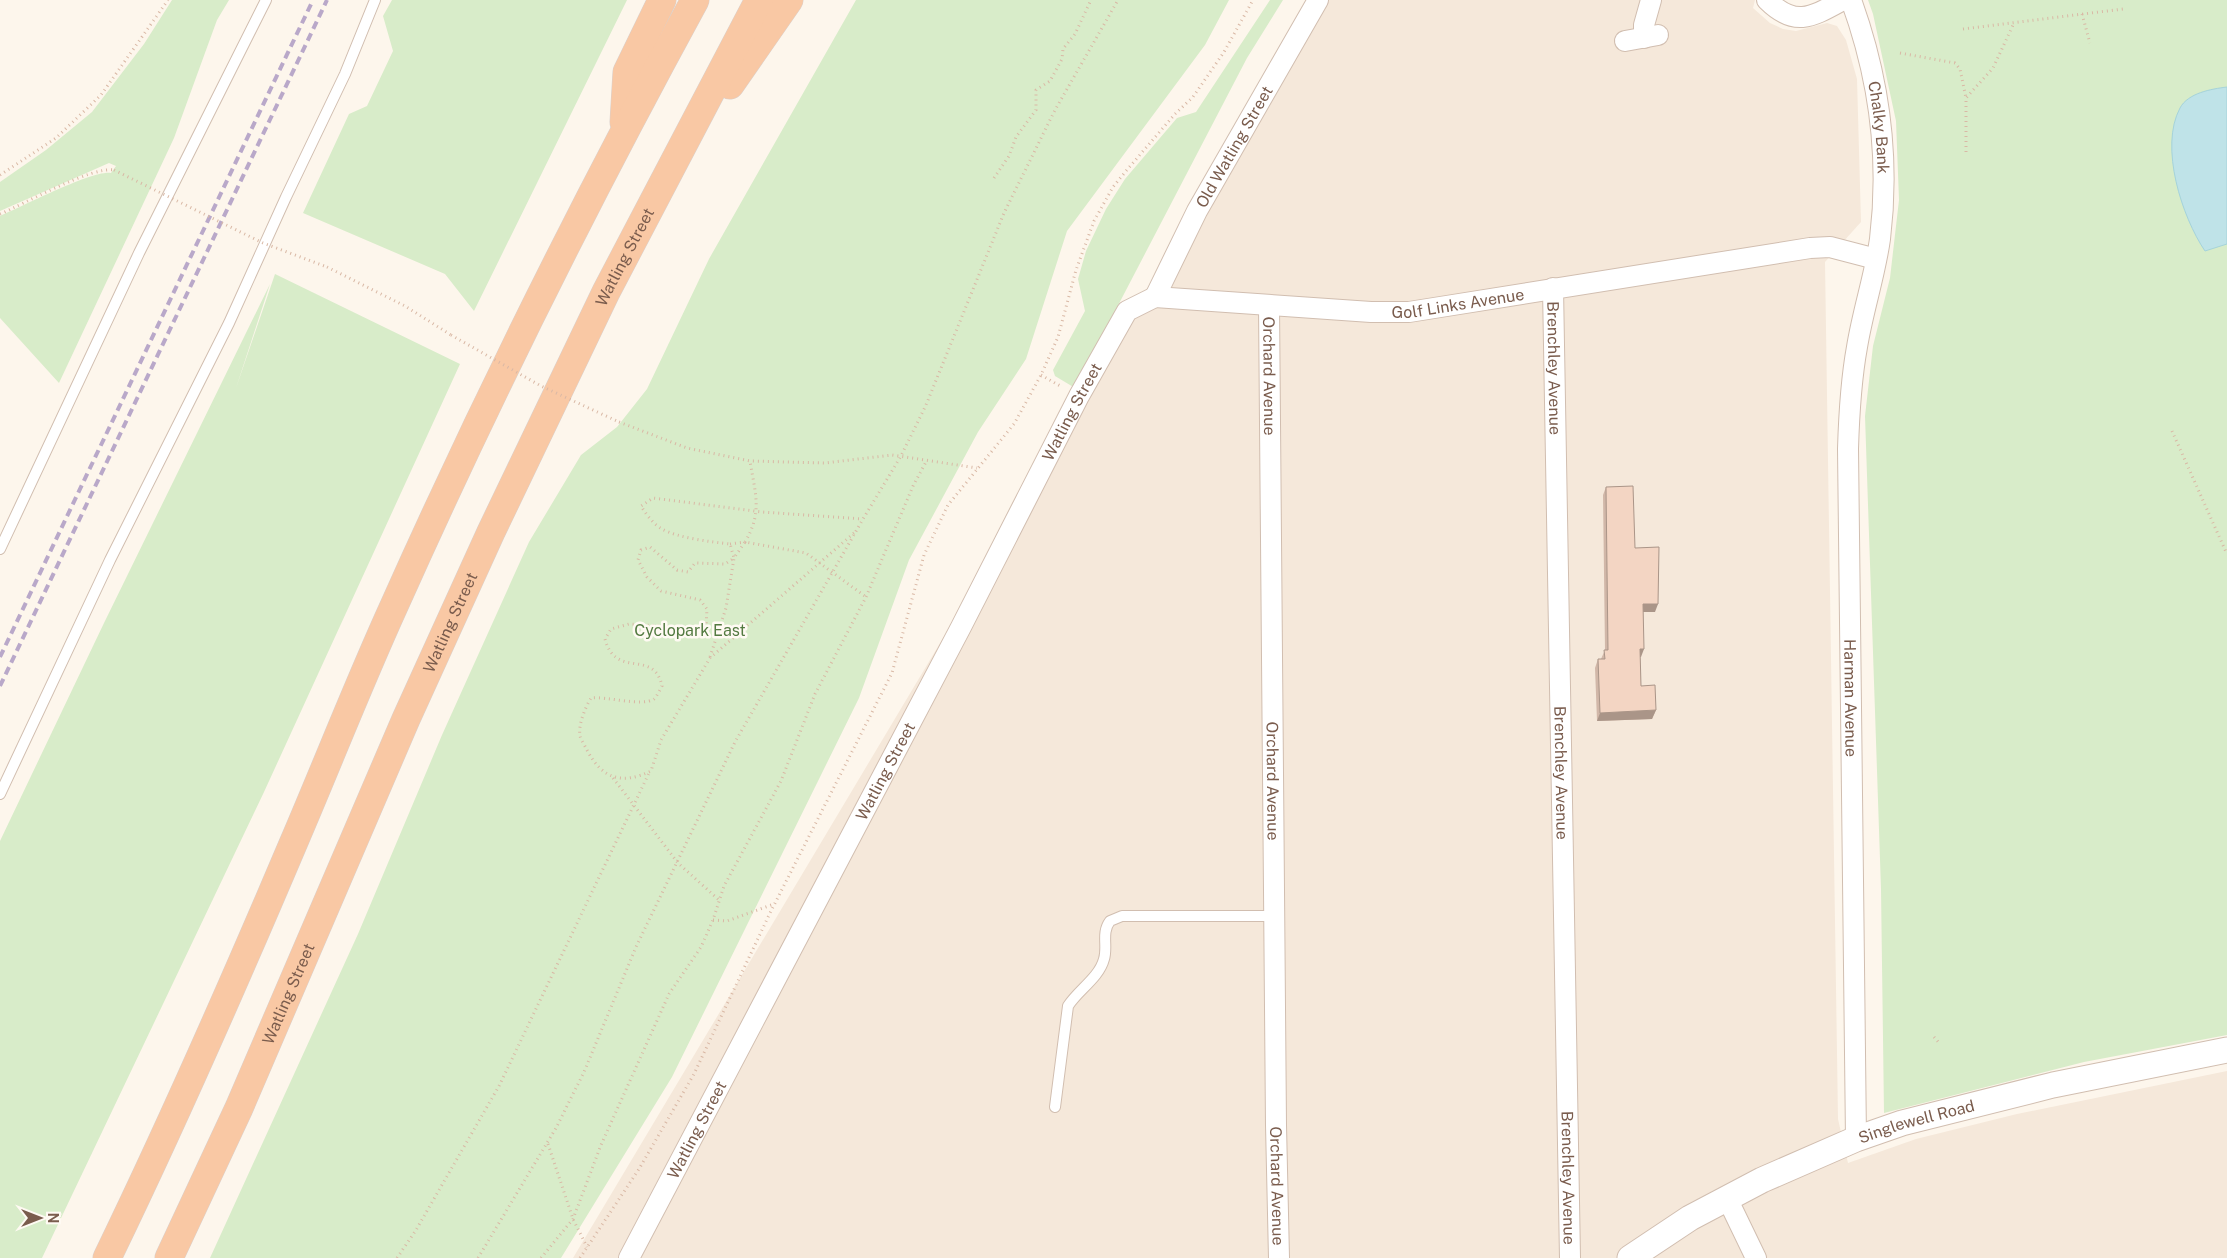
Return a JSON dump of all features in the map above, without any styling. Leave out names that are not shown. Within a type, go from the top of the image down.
[{"type":"highway","points":[[624,131],[628,72],[662,0]]},
{"type":"highway","points":[[107,1258],[158,1152],[295,840],[393,608],[500,380],[624,131],[696,0]]},
{"type":"highway","name":"Watling Street","points":[[169,1258],[239,1108],[406,719],[486,541],[601,301],[670,166],[759,0]]},
{"type":"highway","points":[[670,166],[789,0]]},
{"type":"street","name":"Old Watling Street","points":[[1155,297],[1197,211],[1318,0]]},
{"type":"street","points":[[1642,38],[1651,0]]},
{"type":"street","points":[[1766,0],[1785,15],[1803,18],[1814,15],[1843,0]]},
{"type":"street","name":"Chalky Bank","points":[[1851,0],[1864,35],[1872,67],[1882,137],[1884,187],[1876,258]]},
{"type":"street","name":"Golf Links Avenue","points":[[1155,297],[1371,312],[1409,312],[1810,248],[1830,247],[1876,258]]},
{"type":"street","name":"Harman Avenue","points":[[1856,1139],[1848,449],[1851,394],[1857,350],[1876,258]]},
{"type":"street","name":"Brenchley Avenue","points":[[1554,288],[1570,1258]]},
{"type":"street","name":"Watling Street","points":[[629,1258],[961,627],[1079,396],[1127,312],[1155,297]]},
{"type":"street","name":"Orchard Avenue","points":[[1269,305],[1279,1258]]},
{"type":"street","name":"Singlewell Road","points":[[1630,1258],[1690,1218],[1727,1198],[1762,1180],[1856,1139],[1902,1123],[2052,1085],[2227,1050]]},
{"type":"street","points":[[1727,1198],[1756,1258]]},
{"type":"lane","points":[[0,549],[139,253],[266,0]]},
{"type":"lane","points":[[0,794],[110,560],[230,323],[286,197],[345,74],[375,0]]},
{"type":"lane","points":[[1055,1107],[1068,1006],[1082,991],[1104,961],[1105,934],[1110,921],[1122,916],[1274,916]]},
{"type":"path","points":[[0,175],[56,138],[101,95],[168,0]]},
{"type":"path","points":[[994,178],[1008,158],[1016,136],[1036,110],[1036,90],[1050,81],[1062,59],[1063,50],[1075,34],[1091,0]]},
{"type":"path","points":[[478,1258],[547,1143],[584,1072],[636,947],[736,742],[856,530],[901,456],[926,405],[1004,213],[1055,110],[1118,0]]},
{"type":"path","points":[[580,1258],[639,1169],[694,1074],[775,903],[892,673],[924,555],[948,505],[1014,424],[1041,376],[1060,330],[1085,242],[1107,197],[1126,171],[1175,114],[1193,97],[1224,52],[1253,0]]},
{"type":"path","points":[[1963,29],[2123,9]]},
{"type":"path","points":[[2082,14],[2090,43]]},
{"type":"path","points":[[1966,98],[1993,68],[2015,23]]},
{"type":"path","points":[[1900,53],[1955,63],[1960,69],[1966,98],[1966,152]]},
{"type":"path","points":[[0,214],[79,179],[106,170],[114,170],[270,246],[327,267],[405,306],[451,335],[541,386],[619,422],[687,448],[750,461],[824,463],[892,455],[977,468]]},
{"type":"path","points":[[2172,431],[2226,552]]},
{"type":"path","points":[[541,1258],[573,1219],[601,1145],[669,994],[701,947],[713,920],[724,886],[781,781],[815,694],[866,597],[926,460]]},
{"type":"path","points":[[719,900],[678,863],[612,777],[593,762],[580,736],[585,708],[591,698],[601,697],[647,701],[655,698],[662,686],[660,675],[649,666],[614,658],[608,649],[605,639],[611,629],[630,624],[661,626],[693,634],[706,627],[707,609],[700,600],[661,591],[647,577],[638,560],[641,550],[650,547],[677,570],[688,572],[695,563],[725,564],[734,558],[754,527],[757,511],[750,461]]},
{"type":"path","points":[[863,520],[757,511],[653,498],[642,506],[647,516],[662,529],[701,540],[730,544],[745,542],[806,553],[866,597]]},
{"type":"path","points":[[710,658],[856,530]]},
{"type":"path","points":[[397,1258],[416,1230],[499,1086],[651,771],[661,740],[710,658],[726,608],[734,558],[730,544]]},
{"type":"path","points":[[612,777],[634,779],[651,771]]},
{"type":"path","points":[[713,920],[727,921],[775,903]]},
{"type":"path","points":[[1934,1037],[1940,1044]]},
{"type":"path","points":[[547,1143],[573,1219],[587,1247]]},
{"type":"shaded area","points":[[1324,0],[1755,0],[1753,8],[1770,23],[1783,29],[1796,31],[1827,23],[1837,26],[1846,40],[1857,79],[1861,222],[1825,262],[1838,1119],[1848,1163],[1916,1139],[2017,1114],[2227,1071],[2227,1258],[573,1258]]},
{"type":"green space","points":[[172,0],[229,0],[217,20],[174,138],[59,383],[0,318],[0,216],[73,183],[89,177],[111,173],[116,166],[109,163],[0,211],[0,182],[46,150],[92,112],[144,44]]},
{"type":"green space","points":[[392,0],[627,0],[474,311],[445,274],[303,213],[349,114],[367,106],[393,51],[383,16]]},
{"type":"green space","name":"Cyclopark East","points":[[856,0],[1229,0],[1205,45],[1067,231],[1026,359],[978,432],[909,560],[859,698],[672,1077],[561,1258],[210,1258],[358,934],[442,735],[529,542],[581,455],[617,427],[647,389],[709,259]]},
{"type":"green space","points":[[1270,0],[1283,0],[1247,58],[1075,388],[1055,376],[1053,370],[1085,311],[1078,279],[1086,251],[1106,209],[1125,179],[1177,118],[1196,112]]},
{"type":"green space","points":[[1868,0],[2227,0],[2227,1035],[2084,1062],[1884,1113],[1881,889],[1865,416],[1873,346],[1890,278],[1899,200],[1896,121],[1873,14]]},
{"type":"green space","points":[[275,274],[460,364],[264,792],[42,1258],[0,1258],[0,841],[104,623],[270,284],[236,388]]},
{"type":"water","points":[[2227,87],[2227,244],[2205,251],[2188,220],[2176,181],[2172,142],[2174,124],[2180,108],[2188,99],[2207,91]]},
{"type":"building","points":[[1633,486],[1635,548],[1659,547],[1658,604],[1643,604],[1644,649],[1640,649],[1641,686],[1655,685],[1656,710],[1600,713],[1598,659],[1605,659],[1604,650],[1608,650],[1606,487]]},
{"type":"railway","points":[[0,657],[313,0]]},
{"type":"railway","points":[[0,686],[327,0]]}]
